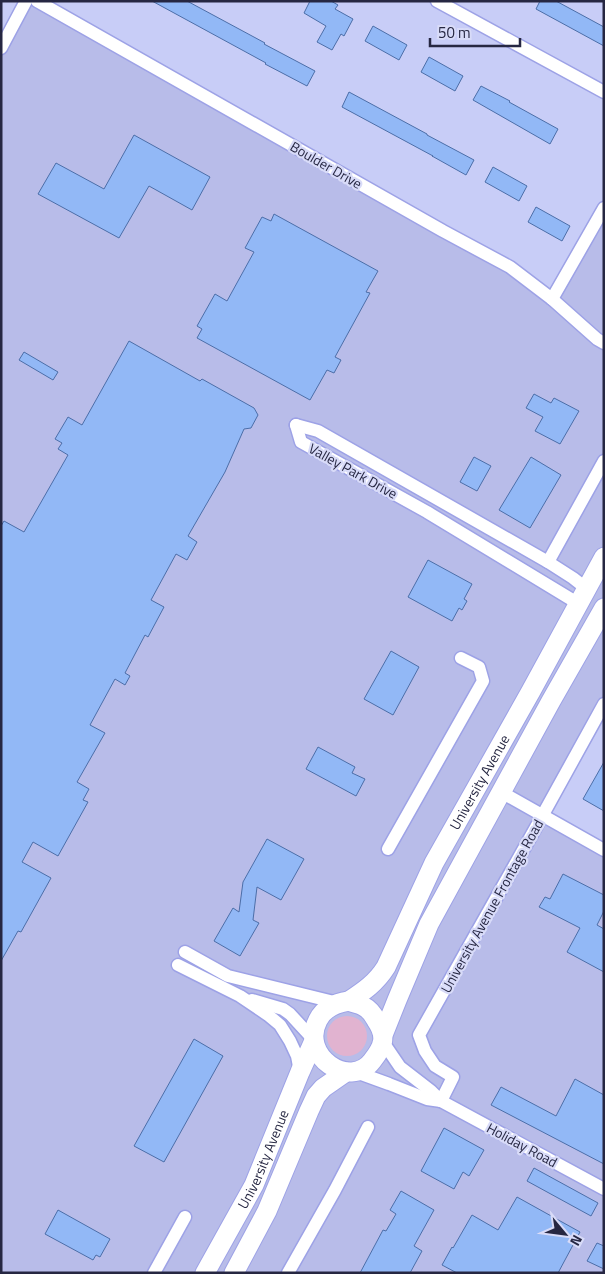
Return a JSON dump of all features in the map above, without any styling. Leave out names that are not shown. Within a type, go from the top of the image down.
[{"type":"main road","name":"University Avenue","points":[[343,1002],[373,985],[386,967],[434,863],[604,557]]},
{"type":"main road","points":[[551,701],[555,669],[584,616],[583,596]]},
{"type":"main road","name":"University Avenue","points":[[383,1038],[396,1000],[429,924],[604,608]]},
{"type":"main road","points":[[501,792],[496,775],[521,728],[530,691]]},
{"type":"main road","points":[[343,1002],[363,1006],[373,1014],[380,1025],[383,1038],[378,1054],[370,1064],[351,1072],[334,1068],[325,1062],[318,1054],[313,1041],[315,1026],[320,1016],[328,1008],[343,1002]]},
{"type":"main road","name":"University Avenue","points":[[206,1273],[254,1185],[313,1041]]},
{"type":"main road","name":"University Avenue","points":[[234,1273],[267,1212],[316,1096],[323,1088],[351,1072]]},
{"type":"main road","points":[[219,1273],[229,1252],[240,1212]]},
{"type":"street","points":[[1,48],[26,1]]},
{"type":"street","name":"Boulder Drive","points":[[37,1],[434,227],[510,267],[552,299],[604,343]]},
{"type":"street","points":[[437,1],[604,92]]},
{"type":"street","points":[[552,299],[604,208]]},
{"type":"street","name":"Valley Park Drive","points":[[296,425],[318,431],[548,562],[573,578],[583,596],[301,442],[296,425]]},
{"type":"street","points":[[548,562],[604,461]]},
{"type":"street","points":[[388,849],[483,681],[479,667],[461,658]]},
{"type":"street","name":"University Avenue Frontage Road","points":[[441,1101],[453,1077],[435,1066],[425,1051],[420,1034],[604,704]]},
{"type":"street","points":[[501,792],[604,850]]},
{"type":"street","points":[[184,952],[228,976],[343,1002]]},
{"type":"street","points":[[178,965],[240,996],[280,1025],[297,1056],[300,1072]]},
{"type":"street","points":[[240,996],[283,1009],[290,1014],[313,1041]]},
{"type":"street","name":"Holiday Road","points":[[383,1038],[400,1067],[441,1101],[604,1189]]},
{"type":"street","name":"Holiday Road","points":[[351,1072],[427,1099],[441,1101]]},
{"type":"street","points":[[288,1273],[368,1127]]},
{"type":"street","points":[[154,1273],[185,1217]]},
{"type":"shaded area","points":[[26,1],[37,1],[443,231],[552,299],[604,209],[604,704],[543,815],[604,850],[604,1273],[1,1273],[1,48]]},
{"type":"shaded area","points":[[347,1016],[361,1022],[367,1036],[361,1050],[347,1056],[333,1050],[327,1036],[333,1022]]},
{"type":"building","points":[[152,1],[187,1],[315,71],[307,86]]},
{"type":"building","points":[[310,1],[331,1],[338,5],[335,9],[353,19],[344,36],[341,34],[332,50],[317,42],[326,26],[304,13]]},
{"type":"building","points":[[540,1],[556,1],[604,27],[604,46],[536,9]]},
{"type":"building","points":[[373,26],[407,45],[399,60],[365,41]]},
{"type":"building","points":[[429,57],[463,76],[455,91],[421,72]]},
{"type":"building","points":[[481,86],[558,129],[550,144],[473,100]]},
{"type":"building","points":[[349,92],[474,160],[466,175],[342,107]]},
{"type":"building","points":[[134,135],[210,177],[192,210],[149,186],[119,238],[38,194],[56,163],[104,189]]},
{"type":"building","points":[[493,167],[527,186],[519,201],[485,182]]},
{"type":"building","points":[[536,207],[570,226],[562,241],[528,222]]},
{"type":"building","points":[[274,214],[378,271],[366,292],[370,293],[335,357],[341,360],[334,373],[327,370],[310,400],[197,338],[202,329],[197,326],[215,294],[227,301],[254,252],[245,248],[262,217],[271,221]]},
{"type":"building","points":[[129,341],[200,381],[202,379],[254,408],[258,415],[251,428],[244,429],[225,472],[188,536],[197,542],[187,560],[176,554],[151,600],[164,607],[148,637],[145,635],[125,673],[130,676],[125,685],[115,679],[90,725],[105,733],[77,782],[89,789],[83,800],[88,802],[58,856],[33,842],[22,862],[51,878],[21,932],[18,931],[1,961],[1,526],[4,521],[24,532],[68,455],[58,449],[62,443],[55,439],[68,417],[82,425]]},
{"type":"building","points":[[24,352],[58,372],[53,380],[19,360]]},
{"type":"building","points":[[534,394],[551,403],[554,398],[579,411],[560,444],[535,431],[543,417],[526,408]]},
{"type":"building","points":[[474,457],[491,466],[477,491],[460,482]]},
{"type":"building","points":[[531,457],[561,475],[530,528],[499,510]]},
{"type":"building","points":[[428,560],[472,584],[464,599],[467,601],[462,610],[459,608],[452,621],[408,597]]},
{"type":"building","points":[[391,651],[419,667],[393,715],[364,699]]},
{"type":"building","points":[[318,747],[355,767],[352,773],[365,779],[356,796],[306,769]]},
{"type":"building","points":[[604,762],[604,811],[583,799]]},
{"type":"building","points":[[267,839],[304,859],[281,900],[257,887],[253,920],[259,923],[240,956],[214,941],[233,908],[239,912],[243,882]]},
{"type":"building","points":[[563,874],[604,895],[604,911],[597,925],[604,929],[604,972],[567,952],[580,928],[539,907],[545,897],[550,899]]},
{"type":"building","points":[[194,1039],[223,1056],[164,1162],[134,1146]]},
{"type":"building","points":[[575,1079],[604,1095],[604,1164],[491,1105],[501,1087],[556,1116]]},
{"type":"building","points":[[444,1128],[484,1150],[469,1176],[463,1172],[454,1189],[421,1171]]},
{"type":"building","points":[[534,1168],[598,1203],[591,1216],[527,1181]]},
{"type":"building","points":[[401,1191],[434,1210],[414,1246],[422,1251],[410,1273],[360,1273],[383,1230],[386,1231],[396,1214],[390,1210]]},
{"type":"building","points":[[517,1197],[580,1232],[558,1273],[457,1273],[442,1265],[472,1215],[498,1230]]},
{"type":"building","points":[[58,1210],[110,1239],[100,1257],[96,1255],[93,1260],[45,1234]]},
{"type":"building","points":[[597,1243],[604,1246],[604,1269],[587,1261]]}]
